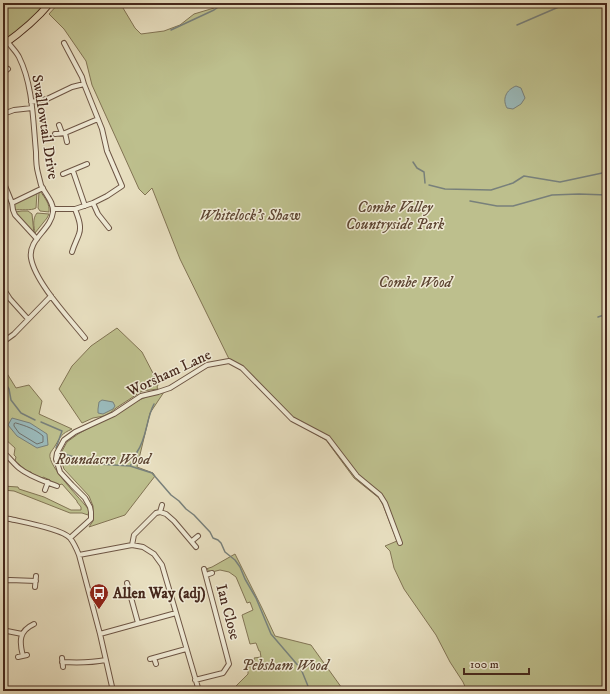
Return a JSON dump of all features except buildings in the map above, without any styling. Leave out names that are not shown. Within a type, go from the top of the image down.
[{"type":"main road","points":[[5,44],[33,22],[50,3]]},
{"type":"street","name":"Swallowtail Drive","points":[[5,44],[18,56],[26,77],[32,108],[38,172],[43,188],[51,202],[53,209]]},
{"type":"street","points":[[64,44],[82,77],[102,129],[107,151],[122,186],[107,196],[85,206],[76,209],[53,209],[52,219],[31,249],[31,259],[36,272],[51,296],[85,338]]},
{"type":"street","points":[[65,58],[70,56]]},
{"type":"street","points":[[4,78],[3,73],[8,69]]},
{"type":"street","points":[[31,102],[47,99],[72,87],[84,84]]},
{"type":"street","points":[[3,114],[14,110],[32,108]]},
{"type":"street","points":[[56,134],[63,133],[98,119]]},
{"type":"street","points":[[60,125],[67,142]]},
{"type":"street","points":[[63,174],[87,164]]},
{"type":"street","points":[[73,171],[85,206]]},
{"type":"street","points":[[3,181],[15,215],[37,239]]},
{"type":"street","points":[[12,203],[43,188]]},
{"type":"street","points":[[93,203],[98,214],[109,228]]},
{"type":"street","points":[[72,252],[79,235],[80,228],[76,209]]},
{"type":"street","points":[[3,288],[10,299],[28,318]]},
{"type":"street","points":[[3,342],[14,334],[51,296]]},
{"type":"street","name":"Worsham Lane","points":[[70,538],[91,519],[91,512],[85,498],[60,472],[56,459],[57,453],[64,440],[75,432],[114,414],[141,396],[170,388],[207,365],[229,361],[242,368],[292,419],[328,438],[357,476],[380,495],[385,503],[400,543]]},
{"type":"street","points":[[3,452],[23,471],[57,486]]},
{"type":"street","points":[[45,490],[48,482]]},
{"type":"street","points":[[132,545],[134,535],[160,512],[162,505]]},
{"type":"street","points":[[160,512],[166,514],[174,520],[196,546]]},
{"type":"street","points":[[3,518],[10,518],[60,532],[70,538],[79,555],[100,634],[112,691]]},
{"type":"street","points":[[192,541],[198,536]]},
{"type":"street","points":[[79,555],[132,545],[143,548],[154,554],[162,565],[198,691]]},
{"type":"street","name":"Ian Close","points":[[195,680],[223,673],[229,664],[204,569]]},
{"type":"street","name":"Ian Close","points":[[206,575],[212,574]]},
{"type":"street","points":[[35,587],[36,576]]},
{"type":"street","points":[[3,581],[36,581]]},
{"type":"street","points":[[129,586],[138,623]]},
{"type":"street","points":[[100,634],[176,613]]},
{"type":"street","points":[[23,656],[20,646],[22,634],[32,625],[26,620]]},
{"type":"street","points":[[3,632],[7,631],[22,634]]},
{"type":"street","points":[[156,664],[152,658],[186,649]]},
{"type":"street","points":[[63,667],[62,660],[87,663],[106,660]]},
{"type":"green space","points":[[3,3],[45,3],[26,24],[3,42]]},
{"type":"green space","name":"Combe Valley Countryside Park","points":[[59,3],[120,3],[135,28],[141,34],[164,31],[180,25],[194,14],[214,8],[220,3],[607,3],[607,691],[467,691],[436,635],[404,589],[394,568],[390,551],[385,546],[397,541],[379,498],[354,478],[326,440],[291,420],[240,369],[231,363],[180,259],[152,188],[145,195],[139,189],[92,85],[86,61],[64,29],[49,14]]},
{"type":"green space","points":[[40,191],[48,204],[49,212],[40,211],[38,208]]},
{"type":"green space","points":[[37,192],[36,208],[29,210],[14,210],[14,204]]},
{"type":"green space","points":[[28,211],[32,214],[34,234],[15,212]]},
{"type":"green space","points":[[37,213],[49,214],[35,233],[34,220]]},
{"type":"green space","points":[[117,328],[142,352],[156,379],[158,389],[142,391],[110,413],[82,423],[59,389],[72,366],[91,346]]},
{"type":"green space","points":[[3,367],[16,388],[29,385],[42,401],[39,414],[72,429],[63,434],[50,454],[54,466],[59,474],[89,510],[88,515],[82,513],[70,513],[14,491],[3,490],[3,486],[18,487],[19,489],[44,497],[71,510],[81,510],[81,507],[77,501],[62,484],[59,485],[33,474],[15,461],[15,448],[4,438],[6,435],[3,432]]},
{"type":"green space","name":"Roundacre Wood","points":[[164,392],[150,413],[137,467],[153,473],[155,476],[125,515],[89,527],[93,521],[93,506],[89,496],[64,469],[62,463],[61,453],[67,442],[78,434],[135,402]]},
{"type":"green space","name":"Pebsham Wood","points":[[235,554],[275,636],[311,645],[344,691],[235,691],[234,688],[248,674],[248,667],[255,666],[254,658],[261,657],[256,643],[250,644],[242,615],[253,610],[250,602],[247,603],[236,577],[229,572],[220,570],[212,572],[206,569]]},
{"type":"water","points":[[516,86],[521,88],[525,98],[521,104],[513,109],[507,108],[505,98],[507,92]]},
{"type":"water","points":[[102,400],[113,402],[115,406],[113,409],[103,414],[98,413],[99,402]]},
{"type":"water","points":[[12,418],[30,423],[47,434],[48,445],[37,448],[17,436],[8,425]]},
{"type":"waterway","points":[[171,30],[214,10],[224,3]]},
{"type":"waterway","points":[[517,25],[568,3]]},
{"type":"waterway","points":[[413,162],[417,168],[424,172],[425,183]]},
{"type":"waterway","points":[[429,185],[445,189],[491,190],[513,183],[524,176],[560,182],[607,172]]},
{"type":"waterway","points":[[470,201],[497,206],[513,206],[552,195],[607,195]]},
{"type":"waterway","points":[[598,317],[607,314]]},
{"type":"waterway","points":[[3,380],[9,389],[11,400],[21,413],[35,420]]},
{"type":"waterway","points":[[130,466],[137,457],[137,452],[143,441],[149,416],[154,404]]},
{"type":"waterway","points":[[41,422],[62,431],[56,448]]},
{"type":"waterway","points":[[3,431],[6,434]]},
{"type":"waterway","points":[[64,454],[98,464],[130,466],[152,473],[171,495],[194,515],[210,532],[213,538],[221,543],[225,552],[235,560],[256,598],[271,634],[301,669],[310,691]]},
{"type":"place","name":"Allen Way (adj)","points":[[99,610]]},
{"type":"park label","name":"Whitelock's Shaw","points":[[250,215]]},
{"type":"park label","name":"Combe Wood","points":[[415,282]]}]
